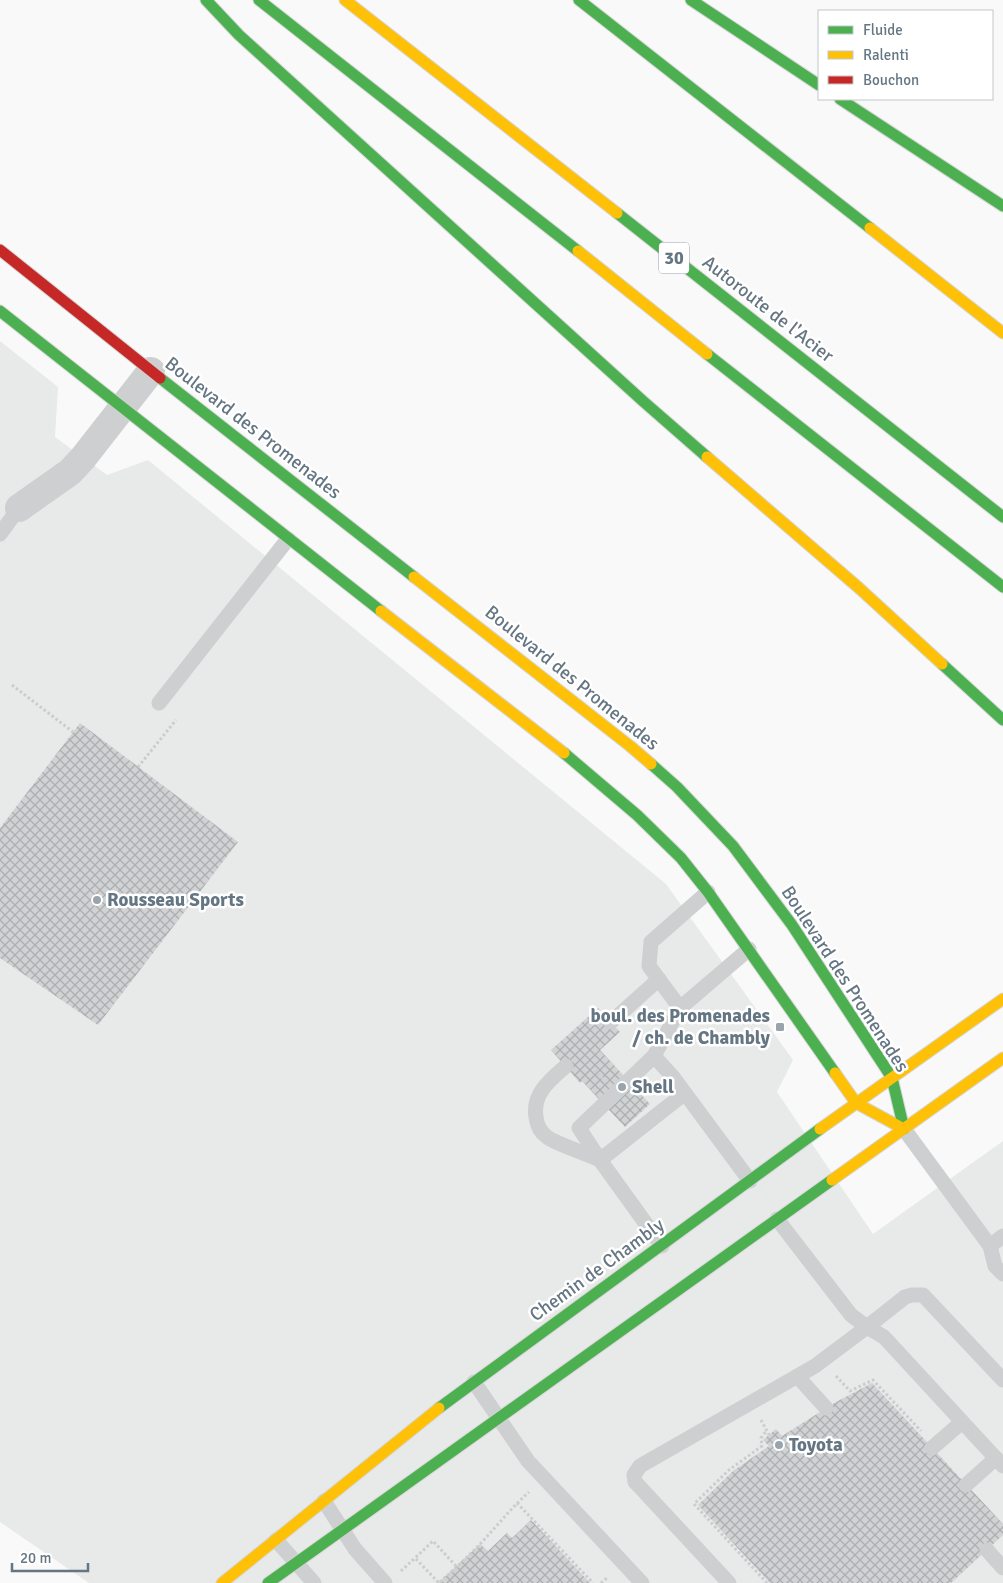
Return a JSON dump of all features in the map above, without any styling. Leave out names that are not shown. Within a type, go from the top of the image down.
[{"type":"main road","points":[[206,0],[239,35],[644,402],[859,588],[1003,720]]},
{"type":"main road","points":[[259,0],[1003,587]]},
{"type":"main road","name":"Autoroute de l'Acier","points":[[346,0],[1003,516]]},
{"type":"main road","points":[[579,0],[1003,333]]},
{"type":"main road","points":[[691,0],[818,84]]},
{"type":"main road","points":[[842,100],[1003,206]]},
{"type":"main road","name":"Boulevard des Promenades","points":[[0,250],[151,371],[604,724],[677,787],[750,866],[792,926],[892,1078],[904,1128]]},
{"type":"main road","points":[[0,311],[123,406],[288,539],[568,756],[614,795],[681,858],[708,892],[856,1104],[904,1128]]},
{"type":"main road","name":"Chemin de Chambly","points":[[231,1580],[276,1540],[474,1382],[1003,999]]},
{"type":"main road","points":[[268,1583],[1003,1058]]},
{"type":"street","points":[[19,508],[70,472],[151,371]]},
{"type":"lane","points":[[0,534],[19,508]]},
{"type":"lane","points":[[159,703],[288,539]]},
{"type":"lane","points":[[680,1008],[649,966],[651,942],[708,892]]},
{"type":"lane","points":[[662,1246],[578,1128],[654,1056],[680,1008],[749,949]]},
{"type":"lane","points":[[611,1022],[658,979]]},
{"type":"lane","points":[[654,1056],[685,1093],[750,1181]]},
{"type":"lane","points":[[566,1066],[544,1086],[540,1094],[535,1113],[539,1128],[547,1138],[600,1160]]},
{"type":"lane","points":[[600,1160],[685,1093]]},
{"type":"lane","points":[[904,1128],[990,1246],[995,1266],[1003,1274]]},
{"type":"lane","points":[[777,1219],[851,1316],[884,1337],[999,1462],[966,1485]]},
{"type":"lane","points":[[990,1246],[1003,1236]]},
{"type":"lane","points":[[729,1583],[635,1482],[634,1474],[640,1466],[815,1366],[905,1297],[912,1295],[923,1295],[1003,1380]]},
{"type":"lane","points":[[797,1376],[826,1408]]},
{"type":"lane","points":[[474,1382],[498,1420],[528,1461],[641,1583]]},
{"type":"lane","points":[[929,1442],[962,1422]]},
{"type":"lane","points":[[324,1501],[362,1558],[385,1583]]},
{"type":"lane","points":[[276,1540],[314,1583]]},
{"type":"lane","points":[[986,1550],[1003,1568]]},
{"type":"path","points":[[12,685],[73,732]]},
{"type":"path","points":[[138,767],[176,720]]},
{"type":"path","points":[[834,1374],[850,1391],[873,1380],[929,1442]]},
{"type":"path","points":[[759,1416],[770,1435]]},
{"type":"path","points":[[767,1430],[760,1438],[762,1446],[729,1470],[694,1504],[767,1583]]},
{"type":"path","points":[[456,1566],[433,1541],[415,1558],[438,1583],[480,1544],[517,1503],[534,1488]]},
{"type":"path","points":[[517,1503],[593,1583]]},
{"type":"shaded area","points":[[0,341],[58,387],[55,437],[107,475],[148,460],[666,884],[793,1060],[777,1092],[873,1234],[1003,1141],[1003,1583],[89,1583],[0,1522]]},
{"type":"building","name":"Rousseau Sports","points":[[80,723],[238,842],[98,1025],[0,958],[0,828]]},
{"type":"building","points":[[598,1008],[620,1032],[600,1050],[650,1104],[625,1127],[582,1081],[580,1083],[551,1050]]},
{"type":"building","points":[[872,1383],[1003,1524],[1003,1535],[951,1583],[770,1583],[698,1505],[733,1471],[769,1446],[763,1440],[776,1429],[782,1436],[836,1402]]},
{"type":"building","points":[[531,1520],[590,1583],[438,1583],[480,1544],[488,1551],[507,1533],[512,1538]]},
{"type":"traffic: fast","points":[[206,0],[239,35],[707,457]]},
{"type":"traffic: fast","points":[[259,0],[578,251]]},
{"type":"traffic: fast","points":[[579,0],[870,228]]},
{"type":"traffic: fast","points":[[691,0],[818,84]]},
{"type":"traffic: fast","points":[[842,100],[1003,206]]},
{"type":"traffic: fast","points":[[617,213],[1003,517]]},
{"type":"traffic: fast","points":[[0,311],[381,611]]},
{"type":"traffic: fast","points":[[707,354],[1003,587]]},
{"type":"traffic: fast","points":[[160,378],[414,577]]},
{"type":"traffic: fast","points":[[942,664],[1003,720]]},
{"type":"traffic: fast","points":[[564,753],[637,815],[681,858],[708,892],[835,1073]]},
{"type":"traffic: fast","points":[[651,764],[677,787],[733,846],[792,925],[892,1078],[904,1129]]},
{"type":"traffic: fast","points":[[439,1408],[820,1129]]},
{"type":"traffic: fast","points":[[268,1583],[832,1180]]},
{"type":"traffic: slow","points":[[345,0],[617,213]]},
{"type":"traffic: slow","points":[[870,228],[1003,333]]},
{"type":"traffic: slow","points":[[578,251],[707,354]]},
{"type":"traffic: slow","points":[[707,457],[859,588],[942,664]]},
{"type":"traffic: slow","points":[[414,577],[651,764]]},
{"type":"traffic: slow","points":[[381,611],[564,753]]},
{"type":"traffic: slow","points":[[820,1129],[1003,999]]},
{"type":"traffic: slow","points":[[832,1180],[1003,1058]]},
{"type":"traffic: slow","points":[[835,1073],[856,1103],[904,1129]]},
{"type":"traffic: slow","points":[[222,1583],[439,1408]]},
{"type":"traffic: jam","points":[[0,250],[160,378]]},
{"type":"place","name":"Rousseau Sports","points":[[97,900]]},
{"type":"place","name":"boul. des Promenades / ch. de Chambly","points":[[780,1027]]},
{"type":"place","name":"Shell","points":[[622,1087]]},
{"type":"place","name":"Toyota","points":[[779,1445]]}]
